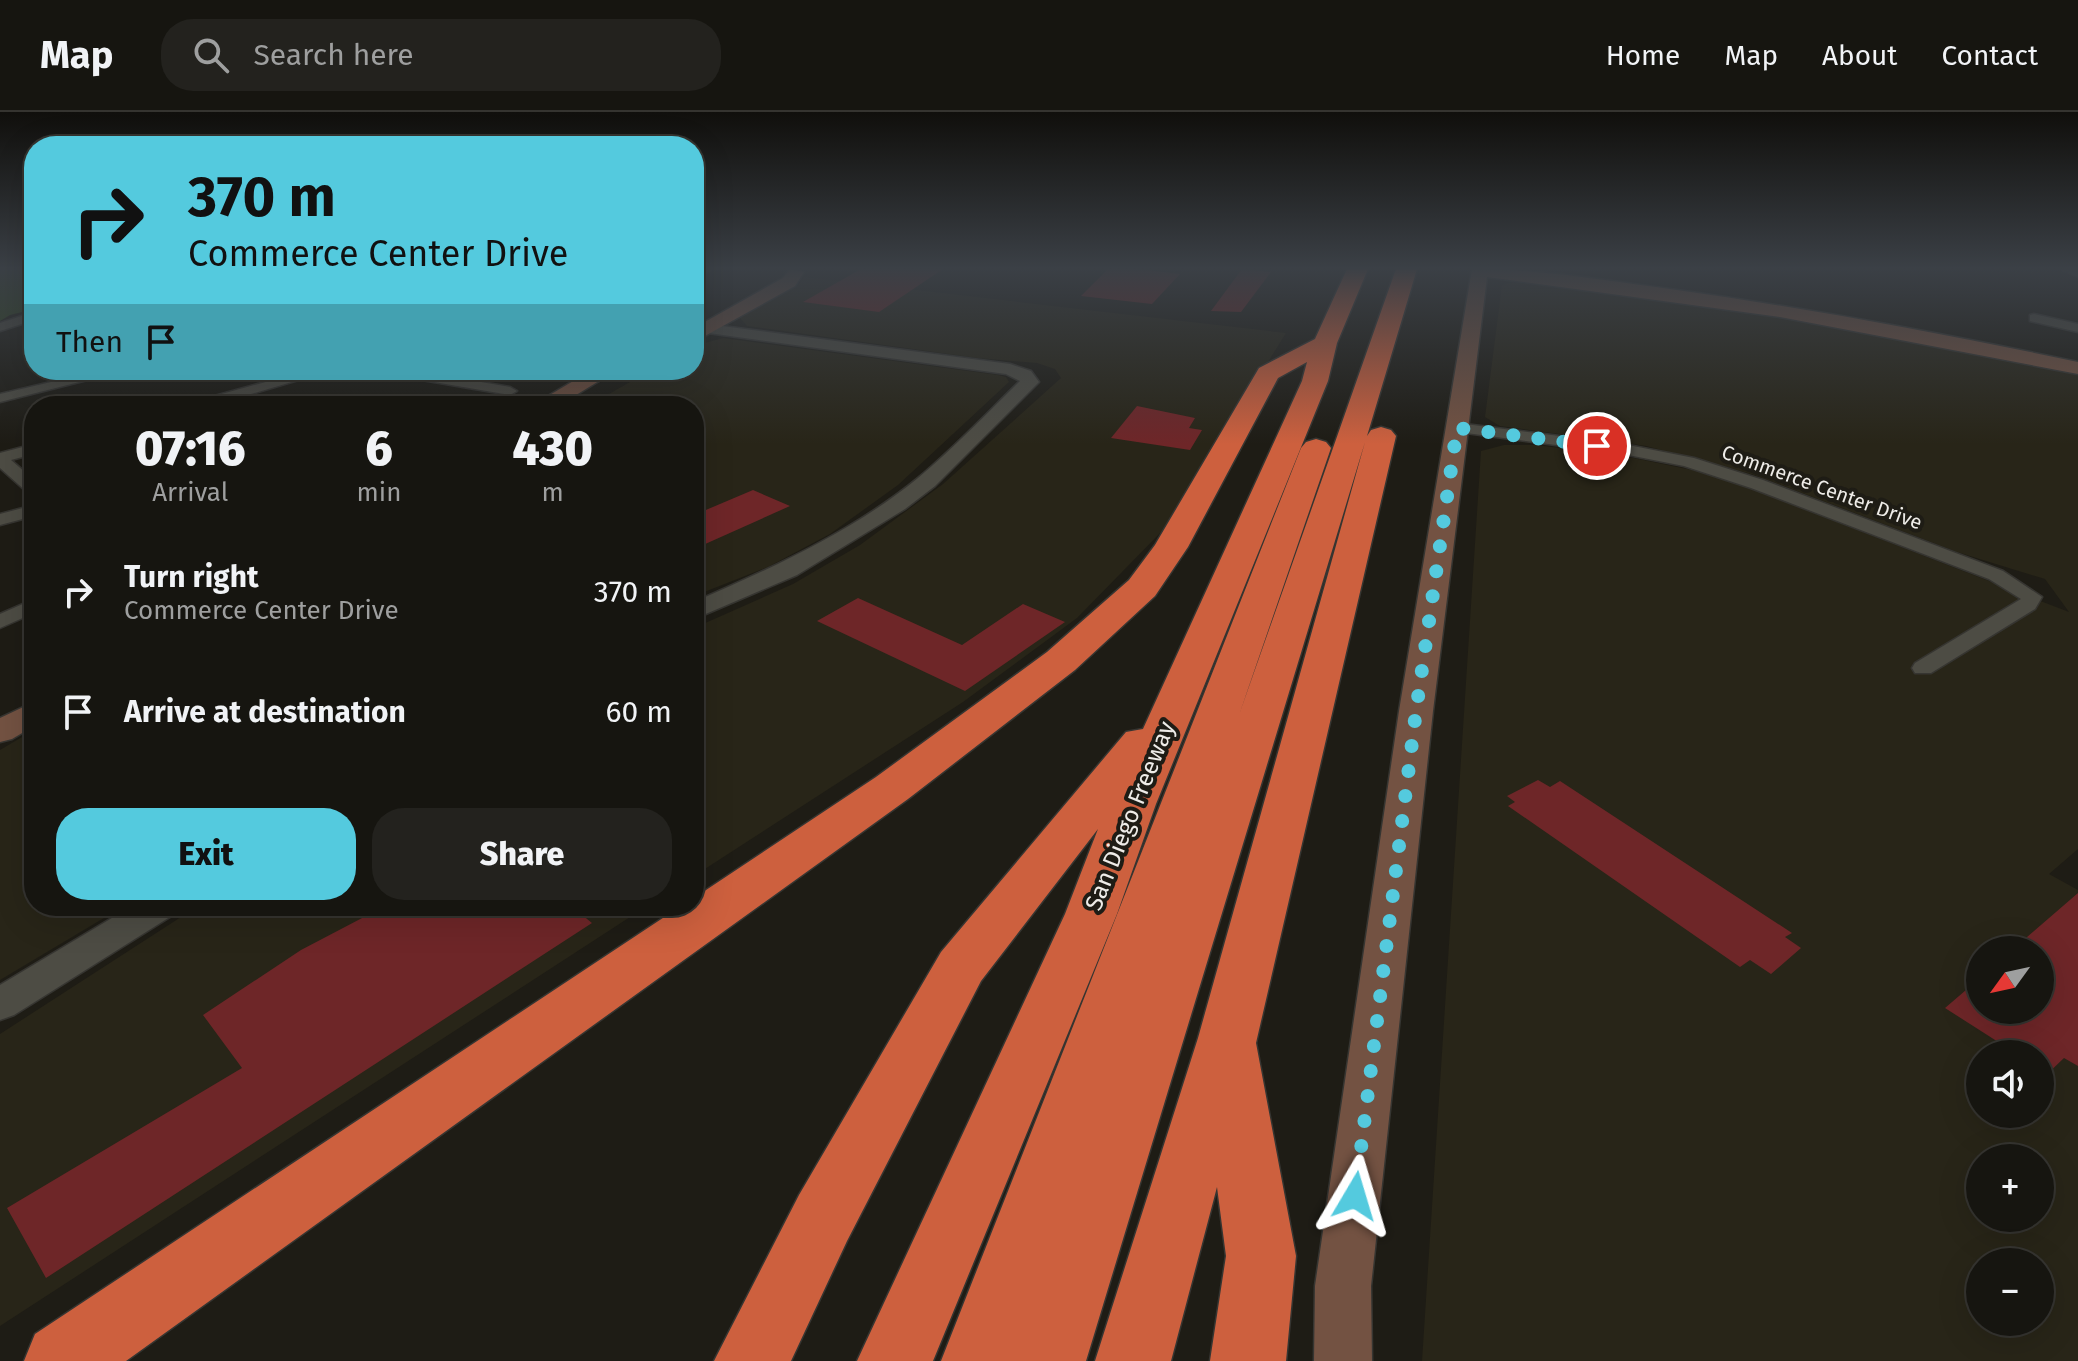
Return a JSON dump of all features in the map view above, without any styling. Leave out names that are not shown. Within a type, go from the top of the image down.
[{"type":"highway","name":"San Diego Freeway","points":[[895,1361],[1091,914],[1176,699],[1315,381],[1332,327]]},
{"type":"highway","points":[[979,1361],[1203,748],[1363,327]]},
{"type":"highway","points":[[1048,1361],[1388,327]]},
{"type":"highway","points":[[1133,1361],[1228,1038],[1410,327]]},
{"type":"highway","points":[[62,1361],[879,797],[1061,661],[1142,588],[1171,547],[1268,373],[1325,343]]},
{"type":"highway","points":[[752,1361],[823,1218],[961,967],[1176,699]]},
{"type":"highway","points":[[1228,1038],[1261,1256],[1248,1361]]},
{"type":"main road","points":[[1343,1361],[1345,1270],[1416,711],[1472,327]]},
{"type":"main road","points":[[1879,327],[2078,368]]},
{"type":"main road","points":[[564,396],[600,380]]},
{"type":"main road","points":[[584,396],[606,380]]},
{"type":"main road","points":[[0,707],[24,693]]},
{"type":"main road","points":[[0,732],[24,718]]},
{"type":"street","points":[[704,328],[1010,369],[1025,375],[1030,382],[927,481],[897,504],[788,570],[704,607]]},
{"type":"street","points":[[0,398],[77,380]]},
{"type":"street","points":[[234,396],[290,380]]},
{"type":"street","points":[[446,380],[510,391]]},
{"type":"street","name":"Commerce Center Drive","points":[[1457,428],[1623,449],[1699,465],[1996,575],[2032,597],[2028,605],[1923,668]]},
{"type":"street","points":[[0,458],[24,452]]},
{"type":"street","points":[[0,458],[24,480]]},
{"type":"street","points":[[0,520],[24,513]]},
{"type":"street","points":[[0,622],[24,610]]},
{"type":"street","points":[[0,1004],[144,916]]},
{"type":"shaded area","points":[[756,327],[1237,327],[1286,333],[1166,527],[1077,618],[963,702],[704,870],[704,624],[793,584],[860,545],[943,484],[1061,378],[1055,369],[1037,363],[977,358]]},
{"type":"shaded area","points":[[1497,327],[1835,327],[2078,375],[2078,849],[2049,874],[2078,890],[2078,1361],[1422,1361],[1481,451],[1504,445],[1535,445],[1619,455],[1692,470],[1747,487],[2069,612],[2045,579],[1957,552],[1755,475],[1646,446],[1500,426],[1485,417]]},
{"type":"shaded area","points":[[723,338],[998,375],[1006,377],[1009,382],[898,485],[830,534],[768,567],[704,592],[704,396],[606,396],[634,380],[704,380],[704,343]]},
{"type":"shaded area","points":[[24,736],[24,916],[107,916],[0,980],[0,750]]},
{"type":"shaded area","points":[[183,916],[632,916],[0,1326],[0,1034]]},
{"type":"building","points":[[1137,406],[1195,418],[1189,428],[1202,430],[1190,450],[1111,438]]},
{"type":"building","points":[[753,490],[790,506],[704,545],[704,511]]},
{"type":"building","points":[[858,598],[962,645],[1023,604],[1065,622],[965,691],[817,621]]},
{"type":"building","points":[[1538,780],[1550,787],[1560,781],[1792,933],[1785,937],[1801,948],[1771,974],[1750,960],[1740,967],[1508,806],[1515,802],[1507,796]]},
{"type":"building","points":[[2078,893],[2078,1066],[2064,1058],[2054,1068],[2054,1040],[1995,1040],[1970,1024],[2054,1024],[2054,936],[2028,936]]},
{"type":"building","points":[[366,916],[583,916],[592,923],[46,1278],[7,1208],[242,1068],[203,1015],[301,950]]},
{"type":"building","points":[[1966,990],[1966,1021],[1945,1008]]},
{"type":"route","points":[[1355,1196],[1416,711],[1457,428],[1597,446]]}]
